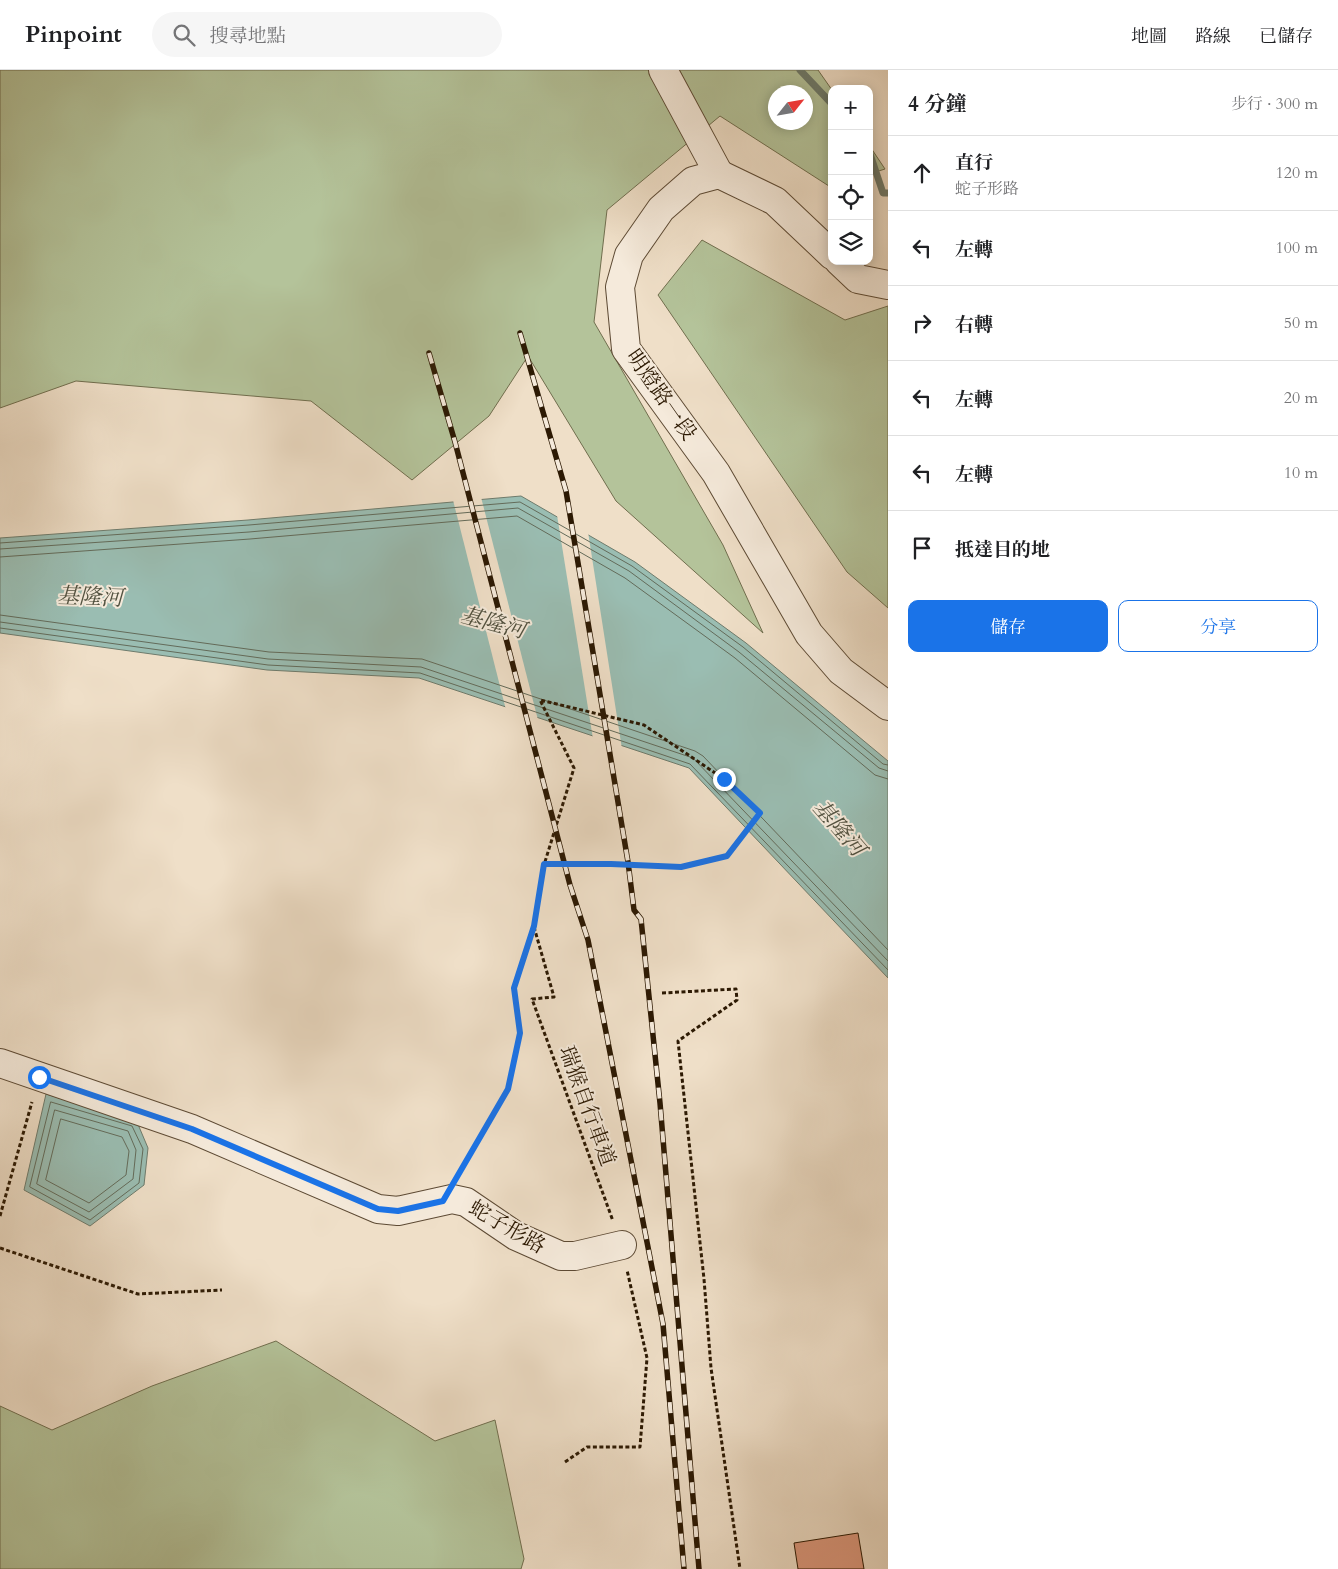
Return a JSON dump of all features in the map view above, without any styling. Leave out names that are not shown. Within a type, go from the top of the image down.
[{"type":"street","points":[[663,70],[719,174],[775,201],[828,251]]},
{"type":"street","name":"明燈路一段","points":[[719,174],[694,180],[661,209],[630,254],[620,288],[626,349],[716,473],[809,634],[840,671],[888,706]]},
{"type":"street","points":[[843,265],[858,280],[888,286]]},
{"type":"street","name":"蛇子形路","points":[[0,1063],[192,1129],[378,1209],[398,1211],[452,1199],[466,1202],[516,1236],[561,1256],[575,1256],[622,1245]]},
{"type":"path","points":[[443,1201],[508,1089],[520,1033],[514,988],[534,926],[544,864],[574,768],[540,700],[644,725],[724,779],[760,813],[727,856],[681,867],[544,864]]},
{"type":"path","name":"瑞猴自行車道","points":[[534,926],[554,997],[532,999],[622,1245]]},
{"type":"path","points":[[662,993],[736,989],[737,1000],[678,1041],[704,1279],[711,1368],[740,1569]]},
{"type":"path","points":[[0,1216],[39,1077]]},
{"type":"path","points":[[565,1462],[587,1447],[640,1447],[647,1358],[622,1245]]},
{"type":"path","points":[[0,1248],[138,1294],[222,1290]]},
{"type":"green space","points":[[0,70],[818,70],[828,85],[828,185],[720,116],[607,210],[594,322],[723,545],[763,633],[616,501],[528,356],[489,416],[412,480],[311,401],[76,381],[0,408]]},
{"type":"green space","points":[[873,151],[885,169],[873,173]]},
{"type":"green space","points":[[702,240],[845,320],[888,306],[888,608],[847,572],[658,295]]},
{"type":"green space","points":[[276,1341],[435,1441],[495,1420],[524,1559],[521,1569],[0,1569],[0,1406],[52,1430],[152,1386]]},
{"type":"water","name":"基隆河","points":[[521,496],[635,562],[746,643],[888,761],[888,978],[689,768],[419,678],[267,670],[0,633],[0,538],[248,520]]},
{"type":"water","points":[[46,1094],[137,1122],[148,1148],[144,1185],[90,1226],[24,1190]]},
{"type":"pier","points":[[481,497],[538,720],[506,710],[453,500]]},
{"type":"pier","points":[[557,515],[588,532],[622,749],[593,739]]},
{"type":"building","points":[[858,1533],[864,1569],[798,1569],[794,1543]]},
{"type":"waterway","points":[[800,70],[828,100]]},
{"type":"waterway","points":[[873,163],[883,193],[888,193]]},
{"type":"railway","points":[[520,333],[566,491],[628,862],[634,910],[641,919],[660,1103],[699,1569]]},
{"type":"railway","points":[[429,353],[455,442],[570,885],[588,940],[663,1324],[684,1569]]},
{"type":"route","points":[[39,1077],[192,1129],[378,1209],[398,1211],[443,1201],[508,1089],[520,1033],[514,988],[534,926],[544,864],[681,867],[727,856],[760,813],[724,779]]}]
